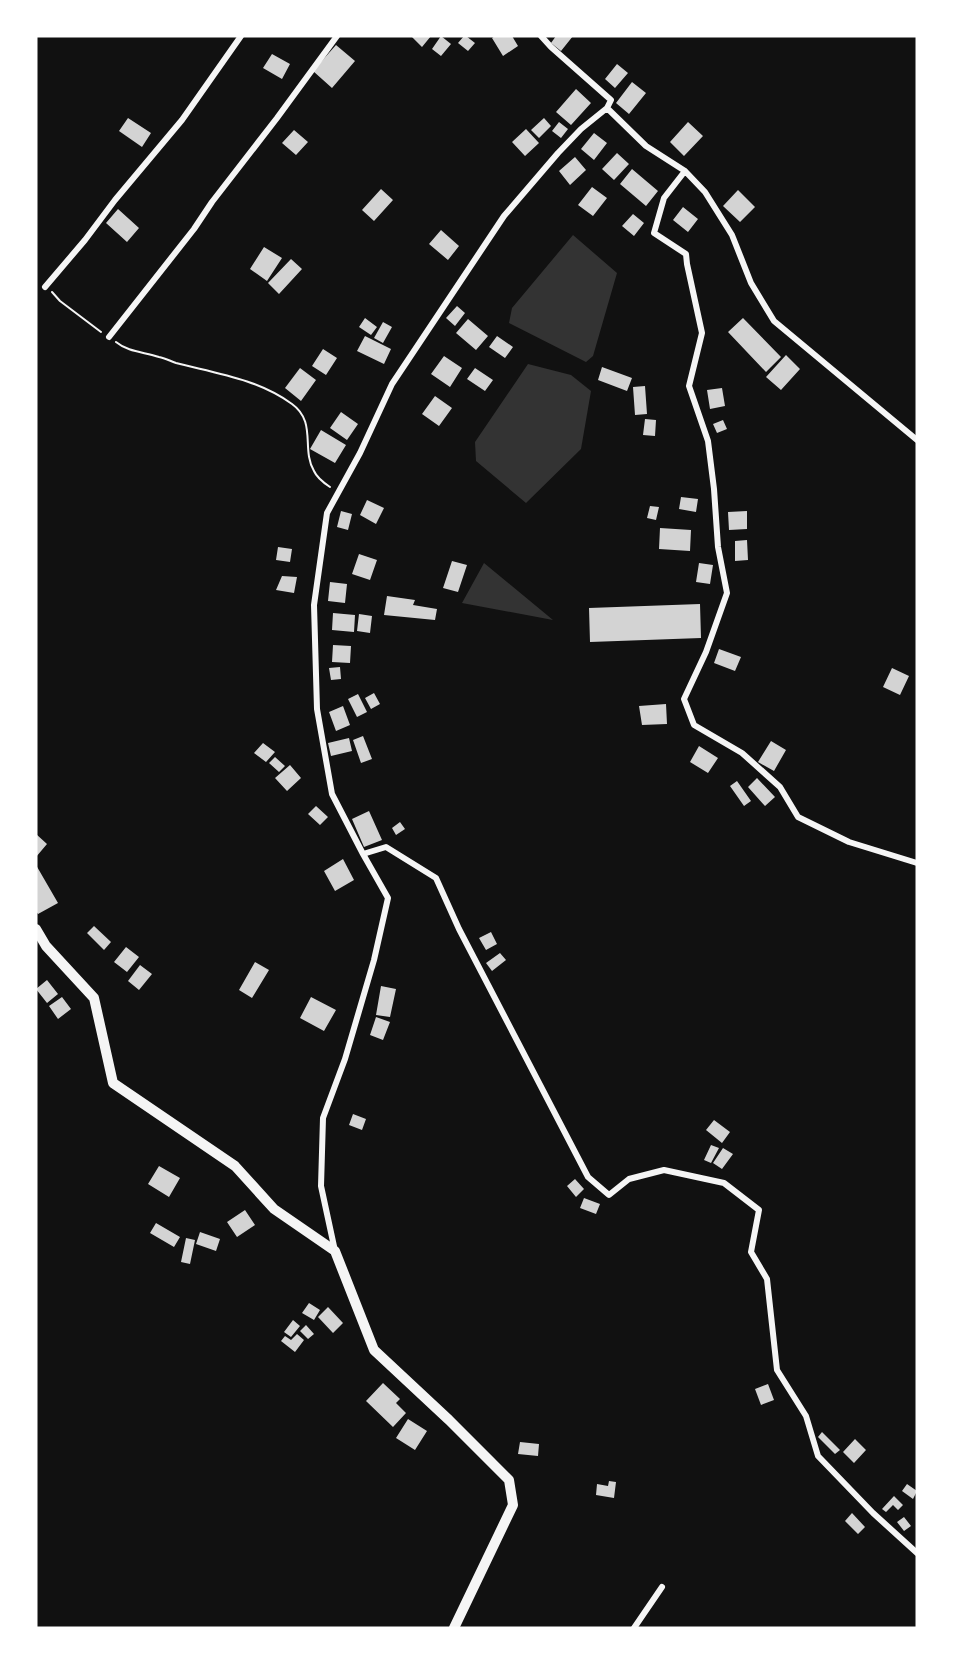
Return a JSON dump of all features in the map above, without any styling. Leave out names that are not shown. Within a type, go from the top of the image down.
[{"type":"street","points":[[45,288],[182,120],[241,36]]},
{"type":"street","points":[[108,337],[194,230],[212,201],[337,36]]},
{"type":"street","points":[[453,1628],[513,1505],[509,1480],[374,1350],[335,1251],[321,1186],[323,1118],[345,1059],[374,960],[388,898],[332,795],[317,709],[314,605],[327,513],[360,453],[392,384],[504,216],[558,153],[581,129],[607,108],[611,100],[541,36]]},
{"type":"street","points":[[607,108],[646,146],[685,171],[705,192],[732,235],[751,283],[774,321],[917,440]]},
{"type":"street","points":[[685,171],[664,198],[654,233],[686,254],[702,333],[689,386],[708,441],[718,547],[727,593],[684,699],[694,725],[742,753],[780,787],[798,817],[849,842],[917,863]]},
{"type":"street","points":[[363,854],[386,847],[436,878],[459,929],[588,1177],[609,1195],[629,1179],[664,1170],[724,1183],[759,1209],[751,1252],[766,1279],[777,1371],[806,1416],[818,1456],[917,1553]]},
{"type":"street","points":[[36,929],[46,946],[94,998],[113,1083],[235,1166],[274,1209],[335,1251]]},
{"type":"street","points":[[634,1628],[662,1587]]},
{"type":"path","points":[[45,288],[75,313],[125,348],[176,363],[220,372],[246,381],[294,405],[306,420],[310,457],[315,473],[338,493]]},
{"type":"shaded area","points":[[573,235],[617,273],[593,356],[586,362],[509,323],[512,308]]},
{"type":"shaded area","points":[[528,364],[571,375],[591,391],[581,449],[526,503],[476,461],[475,442]]},
{"type":"shaded area","points":[[484,563],[553,620],[462,603]]},
{"type":"building","points":[[413,36],[431,36],[422,47]]},
{"type":"building","points":[[441,36],[451,44],[441,56],[432,49]]},
{"type":"building","points":[[464,36],[475,43],[468,51],[458,43]]},
{"type":"building","points":[[512,36],[518,46],[503,56],[492,38]]},
{"type":"building","points":[[556,36],[573,36],[561,51],[551,43]]},
{"type":"building","points":[[336,45],[355,61],[332,88],[313,71]]},
{"type":"building","points":[[272,54],[290,64],[282,79],[263,68]]},
{"type":"building","points":[[617,64],[628,73],[615,88],[605,79]]},
{"type":"building","points":[[632,82],[646,93],[629,114],[616,103]]},
{"type":"building","points":[[576,89],[591,103],[571,125],[556,112]]},
{"type":"building","points":[[128,118],[151,133],[142,147],[119,131]]},
{"type":"building","points":[[544,118],[551,126],[539,138],[531,130]]},
{"type":"building","points":[[559,122],[568,129],[561,138],[552,131]]},
{"type":"building","points":[[688,122],[703,136],[684,156],[670,142]]},
{"type":"building","points":[[526,129],[539,143],[525,156],[512,142]]},
{"type":"building","points":[[294,130],[308,142],[296,155],[282,143]]},
{"type":"building","points":[[594,133],[607,143],[594,160],[581,149]]},
{"type":"building","points":[[617,153],[629,164],[614,180],[602,169]]},
{"type":"building","points":[[575,157],[586,170],[570,185],[559,171]]},
{"type":"building","points":[[632,169],[658,191],[646,206],[620,184]]},
{"type":"building","points":[[592,187],[607,198],[593,216],[578,205]]},
{"type":"building","points":[[381,189],[393,200],[374,221],[362,210]]},
{"type":"building","points":[[738,190],[755,207],[740,222],[723,206]]},
{"type":"building","points":[[683,207],[698,219],[688,232],[673,220]]},
{"type":"building","points":[[118,209],[139,228],[127,242],[106,223]]},
{"type":"building","points":[[633,214],[644,223],[634,236],[622,226]]},
{"type":"building","points":[[441,230],[459,246],[448,260],[429,244]]},
{"type":"building","points":[[264,247],[282,258],[267,281],[250,269]]},
{"type":"building","points":[[291,259],[302,269],[279,294],[268,283]]},
{"type":"building","points":[[457,306],[465,313],[455,326],[446,318]]},
{"type":"building","points":[[365,318],[377,327],[371,335],[359,327]]},
{"type":"building","points":[[743,318],[781,357],[766,372],[728,332]]},
{"type":"building","points":[[468,319],[488,336],[476,350],[456,333]]},
{"type":"building","points":[[383,322],[392,327],[383,343],[374,338]]},
{"type":"building","points":[[365,336],[391,349],[384,364],[357,351]]},
{"type":"building","points":[[497,336],[513,347],[505,358],[489,347]]},
{"type":"building","points":[[323,349],[337,358],[326,375],[312,366]]},
{"type":"building","points":[[786,355],[800,369],[781,390],[766,377]]},
{"type":"building","points":[[444,356],[462,368],[450,387],[431,374]]},
{"type":"building","points":[[602,367],[632,378],[627,391],[598,380]]},
{"type":"building","points":[[300,368],[316,380],[301,401],[285,388]]},
{"type":"building","points":[[475,368],[493,380],[485,391],[467,379]]},
{"type":"building","points":[[645,386],[647,414],[635,415],[633,387]]},
{"type":"building","points":[[722,388],[725,406],[710,409],[707,390]]},
{"type":"building","points":[[435,396],[452,408],[439,426],[422,414]]},
{"type":"building","points":[[341,412],[358,424],[347,440],[330,428]]},
{"type":"building","points":[[645,419],[656,420],[655,436],[643,435]]},
{"type":"building","points":[[723,420],[727,429],[717,433],[713,424]]},
{"type":"building","points":[[321,430],[346,445],[335,463],[310,449]]},
{"type":"building","points":[[681,497],[698,499],[696,512],[679,509]]},
{"type":"building","points":[[367,500],[384,508],[376,524],[360,515]]},
{"type":"building","points":[[650,506],[659,507],[656,520],[647,518]]},
{"type":"building","points":[[341,511],[352,514],[348,530],[337,527]]},
{"type":"building","points":[[747,511],[747,529],[729,530],[728,512]]},
{"type":"building","points":[[660,528],[691,530],[690,551],[659,549]]},
{"type":"building","points":[[747,540],[748,560],[735,561],[735,541]]},
{"type":"building","points":[[278,547],[292,549],[290,562],[276,560]]},
{"type":"building","points":[[359,554],[377,560],[370,580],[352,574]]},
{"type":"building","points":[[452,561],[467,565],[458,592],[443,588]]},
{"type":"building","points":[[699,563],[713,565],[710,584],[696,582]]},
{"type":"building","points":[[282,576],[297,577],[294,593],[276,590]]},
{"type":"building","points":[[330,582],[347,584],[345,603],[328,601]]},
{"type":"building","points":[[387,596],[415,600],[413,605],[437,609],[435,620],[384,615]]},
{"type":"building","points":[[700,604],[701,638],[590,642],[589,608]]},
{"type":"building","points":[[333,613],[355,615],[354,632],[332,630]]},
{"type":"building","points":[[359,614],[372,616],[370,633],[357,631]]},
{"type":"building","points":[[333,645],[351,646],[350,663],[332,662]]},
{"type":"building","points":[[719,649],[741,657],[735,671],[714,663]]},
{"type":"building","points":[[340,667],[341,679],[331,680],[329,668]]},
{"type":"building","points":[[892,668],[909,676],[900,695],[883,687]]},
{"type":"building","points":[[374,693],[380,704],[371,709],[365,698]]},
{"type":"building","points":[[358,694],[367,712],[357,717],[348,699]]},
{"type":"building","points":[[666,704],[667,724],[642,725],[639,706]]},
{"type":"building","points":[[343,706],[350,725],[336,731],[329,712]]},
{"type":"building","points":[[363,736],[372,759],[361,763],[353,740]]},
{"type":"building","points":[[349,738],[352,751],[331,756],[328,743]]},
{"type":"building","points":[[771,741],[786,750],[774,771],[758,762]]},
{"type":"building","points":[[263,743],[275,752],[266,762],[254,753]]},
{"type":"building","points":[[699,746],[718,758],[708,773],[690,762]]},
{"type":"building","points":[[275,757],[285,766],[279,772],[269,763]]},
{"type":"building","points":[[290,765],[301,778],[287,791],[275,778]]},
{"type":"building","points":[[757,778],[775,797],[765,806],[748,787]]},
{"type":"building","points":[[737,781],[751,801],[744,806],[730,786]]},
{"type":"building","points":[[316,806],[328,817],[320,825],[308,814]]},
{"type":"building","points":[[369,811],[382,840],[364,847],[352,819]]},
{"type":"building","points":[[400,822],[405,829],[396,835],[392,828]]},
{"type":"building","points":[[36,834],[47,844],[36,857]]},
{"type":"building","points":[[343,859],[354,880],[335,891],[324,871]]},
{"type":"building","points":[[36,865],[58,903],[38,914],[36,911]]},
{"type":"building","points":[[94,926],[111,942],[104,950],[87,933]]},
{"type":"building","points":[[491,932],[497,944],[486,950],[479,938]]},
{"type":"building","points":[[126,947],[139,957],[127,972],[114,962]]},
{"type":"building","points":[[500,953],[506,960],[492,971],[486,963]]},
{"type":"building","points":[[255,962],[269,970],[252,998],[239,990]]},
{"type":"building","points":[[140,965],[152,974],[139,990],[128,981]]},
{"type":"building","points":[[47,980],[58,994],[47,1003],[36,989]]},
{"type":"building","points":[[381,986],[396,989],[390,1017],[376,1015]]},
{"type":"building","points":[[62,997],[71,1009],[58,1019],[49,1006]]},
{"type":"building","points":[[311,997],[336,1010],[324,1031],[300,1018]]},
{"type":"building","points":[[376,1017],[390,1022],[383,1040],[370,1035]]},
{"type":"building","points":[[353,1114],[366,1119],[362,1130],[349,1125]]},
{"type":"building","points":[[714,1120],[730,1132],[722,1143],[706,1130]]},
{"type":"building","points":[[711,1145],[719,1148],[711,1163],[704,1160]]},
{"type":"building","points":[[723,1148],[733,1154],[722,1169],[713,1163]]},
{"type":"building","points":[[159,1166],[180,1178],[169,1197],[148,1184]]},
{"type":"building","points":[[575,1179],[584,1189],[576,1197],[567,1186]]},
{"type":"building","points":[[584,1198],[600,1204],[596,1214],[580,1208]]},
{"type":"building","points":[[245,1210],[255,1225],[237,1237],[227,1222]]},
{"type":"building","points":[[156,1223],[180,1237],[174,1247],[150,1233]]},
{"type":"building","points":[[200,1232],[220,1239],[216,1251],[196,1244]]},
{"type":"building","points":[[186,1238],[195,1240],[190,1264],[181,1262]]},
{"type":"building","points":[[309,1303],[320,1310],[314,1320],[302,1313]]},
{"type":"building","points":[[328,1307],[343,1323],[333,1333],[318,1317]]},
{"type":"building","points":[[293,1320],[300,1326],[291,1337],[284,1332]]},
{"type":"building","points":[[306,1325],[314,1334],[308,1339],[300,1331]]},
{"type":"building","points":[[297,1334],[304,1340],[295,1352],[281,1341],[285,1336],[291,1340]]},
{"type":"building","points":[[383,1383],[400,1399],[396,1403],[406,1413],[393,1427],[366,1401]]},
{"type":"building","points":[[768,1384],[774,1400],[761,1405],[755,1389]]},
{"type":"building","points":[[408,1419],[427,1431],[415,1450],[396,1438]]},
{"type":"building","points":[[822,1432],[840,1450],[835,1454],[818,1437]]},
{"type":"building","points":[[855,1439],[866,1450],[854,1463],[843,1452]]},
{"type":"building","points":[[520,1442],[539,1444],[538,1456],[518,1454]]},
{"type":"building","points":[[609,1481],[616,1482],[614,1498],[596,1495],[597,1484],[608,1486]]},
{"type":"building","points":[[907,1484],[917,1491],[913,1499],[902,1491]]},
{"type":"building","points":[[894,1496],[903,1505],[898,1510],[893,1505],[886,1512],[882,1509]]},
{"type":"building","points":[[852,1513],[865,1527],[858,1534],[845,1521]]},
{"type":"building","points":[[904,1517],[911,1526],[904,1531],[897,1522]]}]
